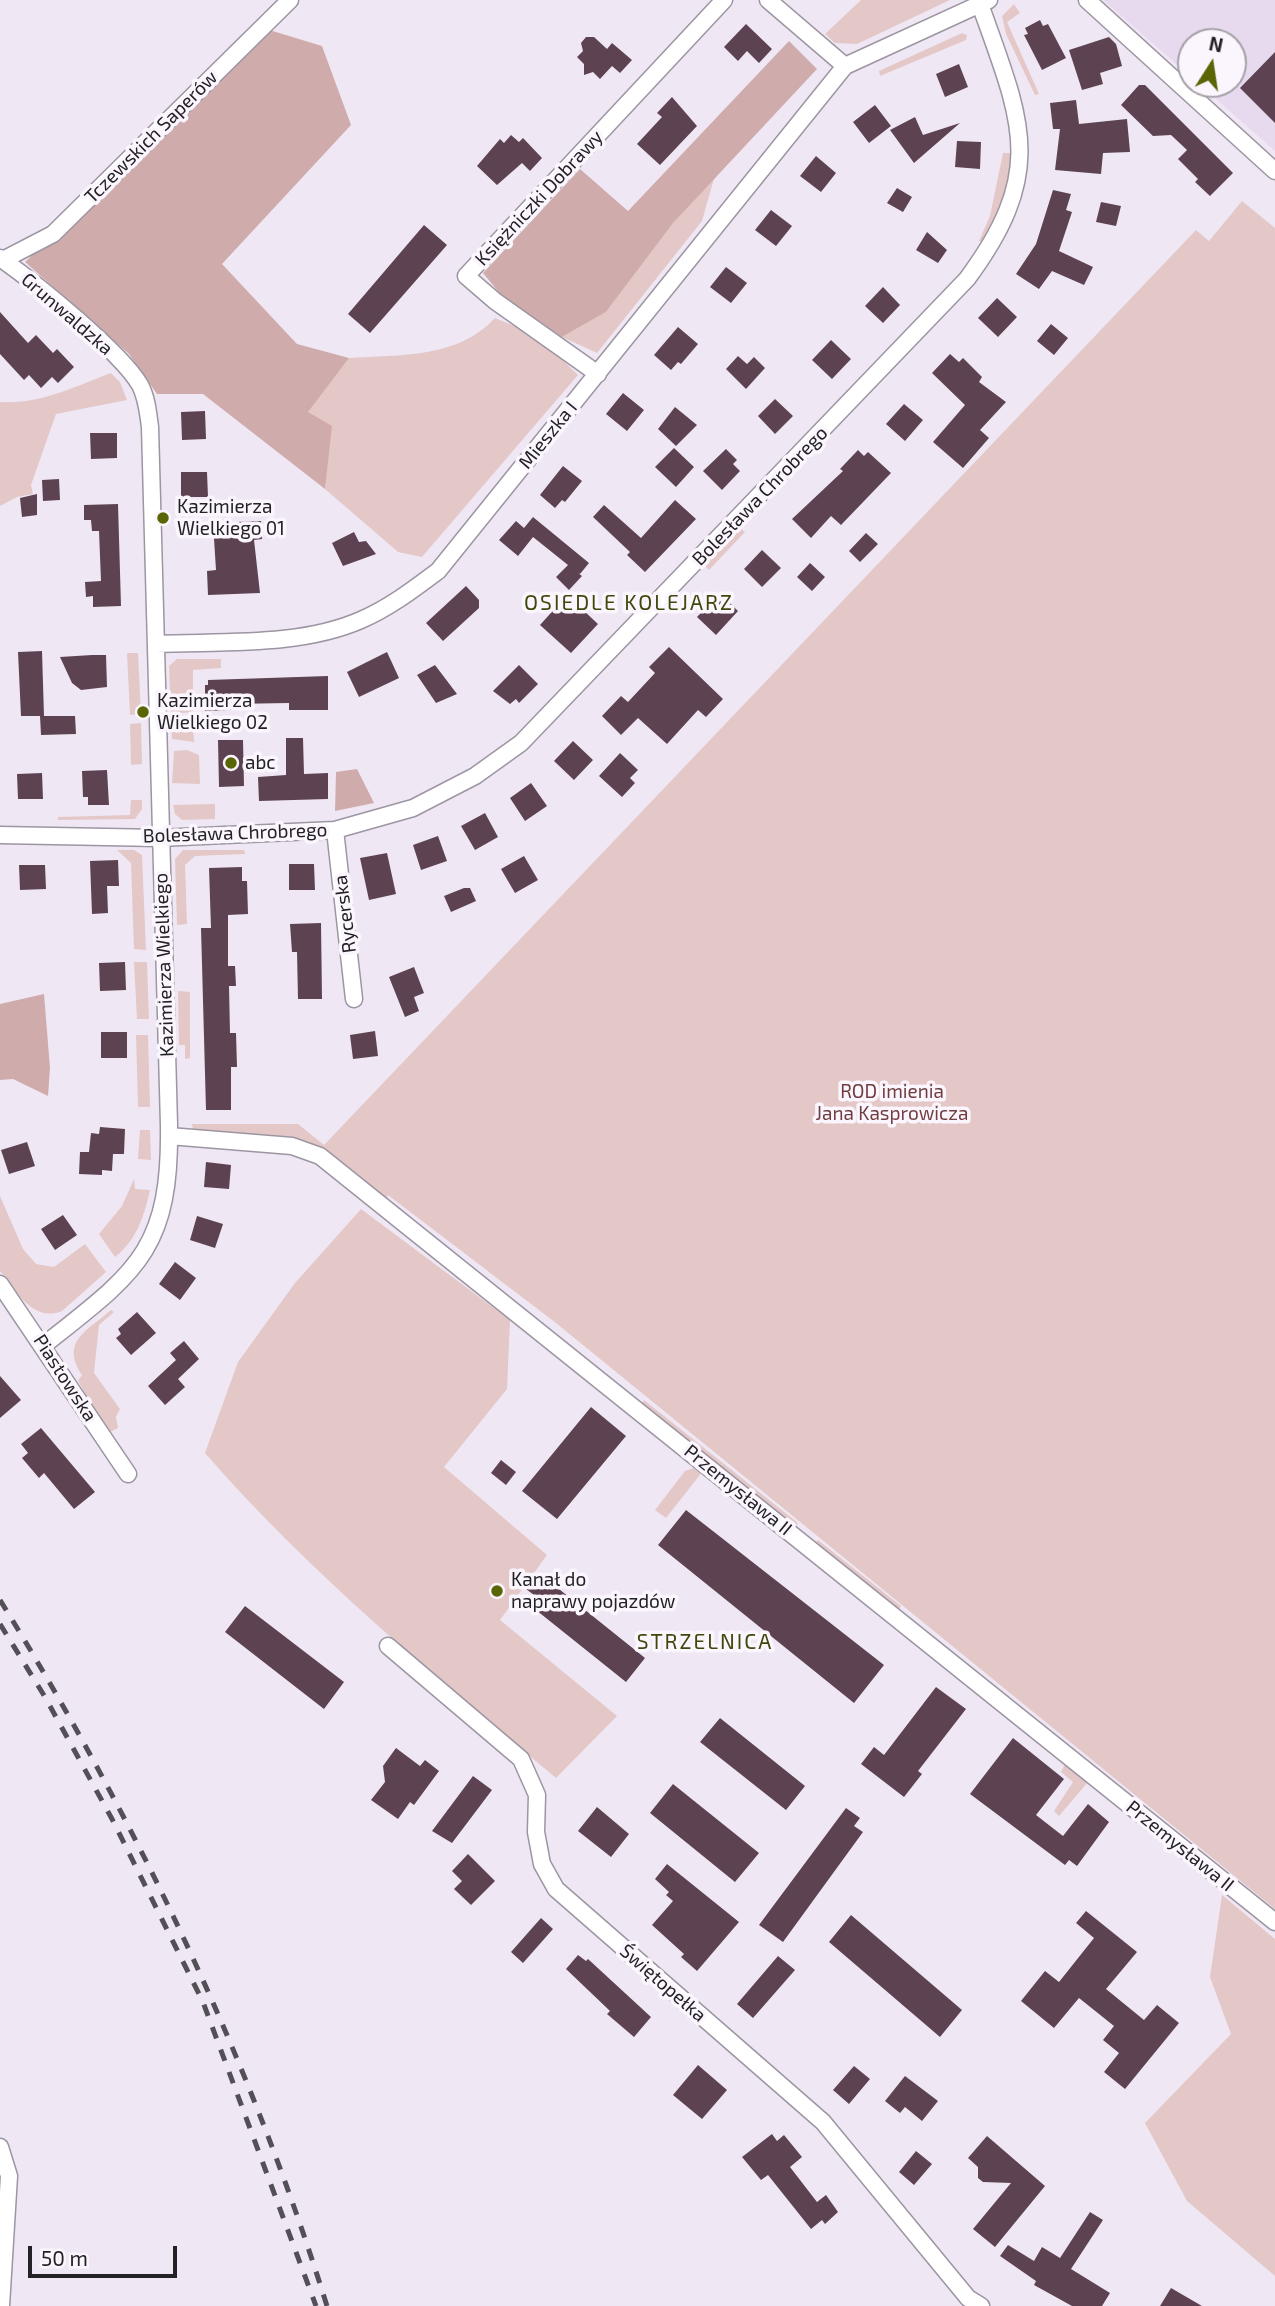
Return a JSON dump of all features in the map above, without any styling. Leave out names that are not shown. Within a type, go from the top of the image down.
[{"type":"street","name":"Tczewskich Saperów","points":[[1,259],[53,234],[290,0]]},
{"type":"street","name":"Księżniczki Dobrawy","points":[[598,374],[495,301],[466,276],[724,0]]},
{"type":"street","points":[[768,0],[845,66],[985,3]]},
{"type":"street","points":[[1087,0],[1275,171]]},
{"type":"street","name":"Bolesława Chrobrego","points":[[0,835],[159,838],[335,830],[413,808],[475,776],[521,743],[967,279],[997,238],[1006,219],[1020,164],[1016,105],[985,3]]},
{"type":"street","name":"Mieszka I","points":[[156,644],[271,639],[320,633],[359,621],[406,595],[438,571],[845,66]]},
{"type":"street","name":"Grunwaldzka","points":[[1,259],[131,372]]},
{"type":"street","name":"Kazimierza Wielkiego","points":[[44,1345],[122,1281],[146,1249],[161,1217],[165,1196],[169,1136],[149,427],[144,397],[131,372]]},
{"type":"street","name":"Rycerska","points":[[335,830],[354,999]]},
{"type":"street","name":"Przemysława II","points":[[169,1136],[292,1146],[320,1156],[1275,1922]]},
{"type":"street","name":"Piastowska","points":[[0,1283],[128,1474]]},
{"type":"street","name":"Świętopełka","points":[[388,1646],[521,1759],[537,1795],[536,1832],[542,1864],[555,1889],[824,2122],[968,2298],[981,2306]]},
{"type":"street","points":[[0,2147],[9,2176],[1,2306]]},
{"type":"shaded area","points":[[1103,0],[1275,0],[1275,151],[1215,98],[1247,98],[1247,28],[1177,28],[1177,65]]},
{"type":"shaded area","points":[[266,29],[322,46],[351,125],[222,264],[297,344],[349,358],[308,412],[332,426],[325,489],[203,394],[157,394],[129,354],[25,262]]},
{"type":"shaded area","points":[[789,41],[817,69],[674,222],[606,312],[562,337],[501,295],[483,273],[580,169],[628,211]]},
{"type":"shaded area","points":[[357,769],[374,803],[335,811],[336,772]]},
{"type":"shaded area","points":[[44,994],[50,1068],[48,1096],[13,1079],[0,1080],[0,1004]]},
{"type":"green space","points":[[861,0],[950,0],[857,44],[835,43],[825,34]]},
{"type":"green space","points":[[1014,4],[1020,13],[1007,22],[1039,94],[1035,95],[1006,34],[1002,16]]},
{"type":"green space","points":[[962,33],[967,35],[966,40],[880,76],[879,71]]},
{"type":"green space","points":[[1003,153],[1011,153],[1006,188],[990,231],[984,242],[979,241],[990,216]]},
{"type":"green space","points":[[715,175],[702,221],[597,353],[562,337],[606,312],[674,222]]},
{"type":"green space","name":"ROD imienia Jana Kasprowicza","points":[[1242,201],[1275,228],[1275,1909],[556,1323],[388,1195],[386,1201],[323,1150],[305,1141],[193,1129],[192,1124],[298,1124],[324,1145],[1196,230],[1209,241]]},
{"type":"green space","points":[[495,318],[538,336],[578,375],[422,557],[398,552],[325,489],[331,426],[307,412],[349,358],[408,355],[446,347],[464,341]]},
{"type":"green space","points":[[111,373],[120,382],[127,400],[56,414],[31,485],[33,494],[17,497],[0,506],[0,402],[43,398]]},
{"type":"green space","points":[[740,528],[745,532],[709,570],[705,566]]},
{"type":"green space","points":[[127,653],[138,653],[141,714],[130,715]]},
{"type":"green space","points":[[177,659],[221,659],[221,668],[193,670],[193,712],[171,714],[169,666]]},
{"type":"green space","points":[[141,723],[142,764],[131,765],[130,724]]},
{"type":"green space","points":[[171,725],[193,726],[194,742],[172,739]]},
{"type":"green space","points":[[187,750],[199,755],[200,784],[172,783],[174,751]]},
{"type":"green space","points":[[131,800],[142,800],[142,809],[135,819],[58,820],[58,817],[130,815]]},
{"type":"green space","points":[[215,804],[215,819],[182,820],[175,814],[173,805]]},
{"type":"green space","points":[[117,850],[134,850],[142,855],[146,950],[134,949],[131,863]]},
{"type":"green space","points":[[183,850],[244,850],[245,854],[195,856],[185,865],[187,924],[177,925],[175,859]]},
{"type":"green space","points":[[134,962],[147,962],[149,1019],[137,1019]]},
{"type":"green space","points":[[178,991],[190,992],[190,1058],[185,1059],[185,1045],[179,1045]]},
{"type":"green space","points":[[136,1035],[148,1035],[150,1107],[138,1107]]},
{"type":"green space","points":[[140,1130],[150,1130],[151,1160],[138,1159]]},
{"type":"green space","points":[[134,1179],[135,1189],[150,1190],[148,1200],[134,1235],[115,1257],[99,1234],[122,1206]]},
{"type":"green space","points":[[0,1196],[23,1249],[36,1264],[54,1267],[85,1244],[106,1272],[62,1311],[52,1314],[34,1309],[0,1271]]},
{"type":"green space","points":[[361,1209],[510,1320],[507,1389],[444,1467],[547,1555],[500,1620],[617,1716],[556,1778],[419,1662],[330,1582],[205,1453],[238,1362],[295,1283]]},
{"type":"green space","points":[[111,1310],[114,1312],[99,1325],[94,1373],[120,1409],[116,1417],[118,1428],[110,1432],[102,1425],[78,1381],[82,1375],[74,1353],[75,1345],[85,1331]]},
{"type":"green space","points":[[644,1400],[798,1523],[795,1527],[642,1403]]},
{"type":"green space","points":[[694,1468],[703,1471],[666,1518],[655,1510],[685,1471]]},
{"type":"green space","points":[[818,1540],[901,1606],[898,1610],[815,1543]]},
{"type":"green space","points":[[1065,1764],[1088,1782],[1059,1816],[1054,1811],[1073,1782],[1061,1772]]},
{"type":"green space","points":[[1222,1895],[1275,1939],[1275,2276],[1187,2201],[1145,2123],[1231,2034],[1210,1977]]},
{"type":"building","points":[[1040,20],[1043,26],[1048,24],[1066,58],[1042,70],[1024,35],[1028,34],[1025,28]]},
{"type":"building","points":[[746,24],[772,49],[759,63],[747,51],[738,61],[724,47]]},
{"type":"building","points":[[586,37],[594,37],[607,49],[612,43],[632,60],[620,73],[612,66],[600,79],[593,72],[584,75],[584,64],[577,57],[583,51],[581,43]]},
{"type":"building","points":[[1109,37],[1116,44],[1122,66],[1100,73],[1103,84],[1082,90],[1069,50]]},
{"type":"building","points":[[1275,52],[1275,123],[1247,95],[1247,81]]},
{"type":"building","points":[[959,64],[968,87],[945,97],[936,74]]},
{"type":"building","points":[[1139,85],[1145,85],[1233,173],[1210,196],[1195,182],[1198,179],[1178,159],[1187,150],[1171,135],[1153,136],[1121,105]]},
{"type":"building","points":[[672,97],[697,126],[660,165],[637,144],[662,117],[657,113]]},
{"type":"building","points":[[1076,100],[1079,124],[1127,119],[1130,152],[1103,153],[1101,174],[1055,170],[1060,129],[1053,129],[1050,103]]},
{"type":"building","points":[[875,105],[891,126],[869,143],[853,122]]},
{"type":"building","points":[[915,117],[923,135],[960,123],[914,163],[890,130]]},
{"type":"building","points":[[511,135],[519,142],[523,138],[542,158],[530,171],[522,163],[497,185],[477,166],[500,139],[504,143]]},
{"type":"building","points":[[957,141],[981,142],[980,169],[955,167]]},
{"type":"building","points":[[816,156],[836,173],[821,192],[800,176]]},
{"type":"building","points":[[897,188],[912,197],[903,212],[887,203]]},
{"type":"building","points":[[1053,190],[1071,194],[1066,210],[1072,212],[1059,251],[1093,267],[1084,285],[1052,271],[1039,289],[1016,274],[1036,244]]},
{"type":"building","points":[[1101,202],[1121,206],[1116,226],[1096,222]]},
{"type":"building","points":[[771,210],[792,226],[776,246],[755,230]]},
{"type":"building","points":[[424,225],[447,245],[370,333],[348,314]]},
{"type":"building","points":[[927,232],[947,250],[938,263],[916,250]]},
{"type":"building","points":[[726,267],[747,283],[731,303],[710,287]]},
{"type":"building","points":[[883,287],[900,305],[883,323],[865,306]]},
{"type":"building","points":[[997,298],[1017,317],[998,337],[978,318]]},
{"type":"building","points":[[0,312],[28,343],[36,335],[53,353],[57,349],[74,367],[58,383],[52,377],[41,388],[29,375],[24,380],[0,354]]},
{"type":"building","points":[[1051,324],[1068,338],[1054,355],[1037,341]]},
{"type":"building","points":[[678,327],[698,344],[681,364],[678,362],[671,370],[654,355]]},
{"type":"building","points":[[831,340],[851,359],[832,379],[812,360]]},
{"type":"building","points":[[950,354],[959,362],[963,358],[982,377],[979,382],[1006,402],[980,430],[989,438],[963,468],[933,442],[965,405],[932,373]]},
{"type":"building","points":[[738,356],[747,364],[754,357],[765,368],[746,389],[726,369]]},
{"type":"building","points":[[623,393],[644,410],[627,431],[606,414]]},
{"type":"building","points":[[775,399],[793,416],[775,434],[758,416]]},
{"type":"building","points":[[904,404],[923,420],[905,441],[886,424]]},
{"type":"building","points":[[675,407],[697,425],[676,446],[658,429]]},
{"type":"building","points":[[205,411],[206,439],[182,440],[181,412]]},
{"type":"building","points":[[90,433],[117,433],[117,458],[91,459]]},
{"type":"building","points":[[674,448],[694,467],[676,487],[655,467]]},
{"type":"building","points":[[726,449],[737,460],[733,464],[740,471],[722,490],[703,471]]},
{"type":"building","points":[[858,450],[864,456],[868,452],[891,473],[841,525],[831,516],[811,538],[792,519],[843,471],[840,469]]},
{"type":"building","points":[[563,466],[582,481],[565,502],[562,500],[555,508],[540,495]]},
{"type":"building","points":[[181,472],[207,472],[208,497],[181,497]]},
{"type":"building","points":[[59,479],[60,500],[43,501],[42,480]]},
{"type":"building","points":[[37,494],[37,515],[22,517],[20,498]]},
{"type":"building","points":[[675,500],[696,519],[645,572],[627,555],[630,552],[593,517],[604,505],[641,538]]},
{"type":"building","points":[[118,504],[121,606],[93,607],[93,596],[86,597],[85,582],[101,581],[99,531],[92,531],[91,520],[84,520],[84,505]]},
{"type":"building","points":[[533,517],[589,563],[578,573],[582,576],[569,590],[556,577],[568,565],[533,537],[518,556],[499,540],[516,521],[524,528]]},
{"type":"building","points":[[261,521],[262,539],[254,540],[260,593],[208,595],[207,571],[216,570],[213,523]]},
{"type":"building","points":[[354,532],[359,542],[366,541],[376,554],[343,566],[332,543]]},
{"type":"building","points":[[866,533],[878,544],[860,562],[849,551]]},
{"type":"building","points":[[762,550],[781,568],[762,587],[744,569]]},
{"type":"building","points":[[810,563],[825,577],[812,591],[797,577]]},
{"type":"building","points":[[466,586],[479,600],[479,608],[443,641],[426,623]]},
{"type":"building","points":[[567,595],[598,624],[571,653],[540,625]]},
{"type":"building","points":[[716,597],[722,603],[726,599],[738,611],[716,635],[697,617]]},
{"type":"building","points":[[669,647],[723,699],[706,717],[698,710],[667,744],[638,718],[621,735],[602,716],[621,696],[628,702],[655,673],[649,667]]},
{"type":"building","points":[[42,651],[44,716],[75,716],[76,734],[41,735],[40,716],[21,716],[18,652]]},
{"type":"building","points":[[387,652],[399,678],[359,697],[347,672]]},
{"type":"building","points":[[106,655],[107,687],[81,690],[72,683],[60,657]]},
{"type":"building","points":[[435,665],[457,694],[436,703],[417,675]]},
{"type":"building","points":[[519,665],[538,684],[519,703],[516,699],[510,704],[493,691]]},
{"type":"building","points":[[328,676],[328,710],[289,710],[289,703],[231,704],[231,710],[205,711],[205,685],[208,685],[208,680]]},
{"type":"building","points":[[286,738],[303,738],[304,774],[328,773],[328,799],[259,801],[258,777],[286,775]]},
{"type":"building","name":"abc","points":[[218,740],[243,740],[244,786],[219,787]]},
{"type":"building","points":[[573,741],[593,760],[574,780],[554,761]]},
{"type":"building","points":[[620,753],[638,770],[630,778],[635,783],[622,797],[599,776]]},
{"type":"building","points":[[107,770],[109,805],[88,805],[88,797],[83,797],[82,771]]},
{"type":"building","points":[[42,773],[43,799],[18,799],[17,774]]},
{"type":"building","points":[[531,783],[547,806],[525,821],[510,798]]},
{"type":"building","points":[[485,813],[498,837],[475,850],[461,826]]},
{"type":"building","points":[[438,836],[447,861],[421,870],[413,845]]},
{"type":"building","points":[[387,853],[396,894],[369,900],[360,858]]},
{"type":"building","points":[[524,856],[538,880],[515,893],[501,869]]},
{"type":"building","points":[[118,860],[119,886],[107,886],[108,913],[92,914],[90,861]]},
{"type":"building","points":[[289,864],[314,864],[315,890],[289,890]]},
{"type":"building","points":[[19,865],[45,865],[46,889],[20,890]]},
{"type":"building","points":[[242,867],[242,881],[247,881],[248,914],[228,915],[228,966],[235,966],[236,986],[229,986],[230,1033],[236,1033],[237,1067],[231,1067],[231,1110],[206,1110],[201,928],[211,928],[209,868]]},
{"type":"building","points":[[470,888],[476,901],[451,912],[444,896]]},
{"type":"building","points":[[321,923],[322,999],[298,999],[297,952],[292,952],[290,924]]},
{"type":"building","points":[[125,962],[126,990],[100,991],[99,963]]},
{"type":"building","points":[[414,967],[424,993],[414,997],[419,1011],[405,1017],[389,977]]},
{"type":"building","points":[[375,1031],[378,1056],[353,1059],[350,1035]]},
{"type":"building","points":[[101,1032],[127,1032],[127,1058],[101,1058]]},
{"type":"building","points":[[100,1127],[125,1129],[124,1154],[113,1154],[112,1171],[102,1170],[102,1175],[79,1174],[80,1152],[89,1152],[91,1133],[99,1134]]},
{"type":"building","points":[[27,1142],[35,1166],[9,1174],[1,1150]]},
{"type":"building","points":[[206,1162],[231,1165],[229,1189],[204,1187]]},
{"type":"building","points":[[63,1215],[77,1235],[55,1250],[41,1229]]},
{"type":"building","points":[[197,1216],[223,1224],[215,1248],[190,1240]]},
{"type":"building","points":[[175,1262],[196,1278],[180,1300],[159,1284]]},
{"type":"building","points":[[137,1312],[156,1333],[131,1355],[116,1338],[121,1334],[118,1329]]},
{"type":"building","points":[[184,1341],[199,1359],[178,1379],[185,1387],[165,1405],[148,1386],[176,1360],[170,1353]]},
{"type":"building","points":[[0,1376],[21,1400],[0,1418]]},
{"type":"building","points":[[591,1407],[626,1436],[557,1519],[522,1491]]},
{"type":"building","points":[[41,1428],[95,1492],[74,1509],[44,1473],[39,1478],[22,1458],[28,1453],[21,1444]]},
{"type":"building","points":[[501,1460],[516,1472],[506,1485],[491,1473]]},
{"type":"building","points":[[686,1510],[884,1665],[854,1703],[658,1545]]},
{"type":"building","points":[[539,1573],[645,1658],[626,1682],[531,1606],[538,1598],[526,1589]]},
{"type":"building","points":[[245,1606],[344,1682],[324,1709],[225,1632]]},
{"type":"building","points":[[936,1687],[966,1709],[918,1771],[922,1774],[904,1797],[861,1764],[874,1747],[884,1755]]},
{"type":"building","points":[[720,1718],[805,1786],[786,1810],[700,1742]]},
{"type":"building","points":[[1013,1738],[1064,1779],[1036,1815],[1063,1836],[1088,1804],[1109,1822],[1077,1866],[1069,1860],[1065,1865],[970,1794]]},
{"type":"building","points":[[396,1748],[420,1766],[425,1760],[439,1771],[414,1805],[410,1802],[398,1819],[371,1800],[385,1782],[383,1766]]},
{"type":"building","points":[[473,1776],[492,1790],[452,1843],[432,1831]]},
{"type":"building","points":[[673,1784],[759,1853],[735,1882],[650,1813]]},
{"type":"building","points":[[597,1807],[629,1834],[611,1857],[578,1831]]},
{"type":"building","points":[[846,1808],[860,1818],[854,1826],[863,1832],[783,1942],[759,1925]]},
{"type":"building","points":[[468,1854],[495,1881],[471,1905],[454,1889],[462,1881],[452,1871]]},
{"type":"building","points":[[667,1864],[739,1922],[697,1971],[681,1957],[684,1954],[652,1925],[673,1901],[666,1895],[669,1892],[655,1879]]},
{"type":"building","points":[[1086,1911],[1137,1952],[1106,1989],[1144,2020],[1157,2005],[1179,2023],[1125,2089],[1104,2072],[1119,2053],[1103,2040],[1114,2026],[1079,1998],[1054,2028],[1021,2001],[1045,1971],[1059,1982],[1094,1938],[1076,1923]]},
{"type":"building","points":[[851,1915],[962,2010],[940,2037],[829,1942]]},
{"type":"building","points":[[541,1918],[553,1929],[523,1963],[511,1952]]},
{"type":"building","points":[[578,1955],[586,1961],[588,1959],[651,2017],[634,2037],[607,2014],[610,2011],[566,1969]]},
{"type":"building","points":[[778,1956],[795,1970],[753,2018],[737,2004]]},
{"type":"building","points":[[698,2065],[727,2090],[702,2119],[673,2095]]},
{"type":"building","points":[[854,2066],[870,2079],[849,2104],[833,2090]]},
{"type":"building","points":[[905,2076],[938,2101],[922,2121],[905,2107],[900,2113],[885,2101]]},
{"type":"building","points":[[772,2134],[777,2141],[784,2135],[802,2157],[790,2167],[817,2202],[826,2195],[838,2212],[825,2224],[822,2220],[811,2229],[768,2175],[761,2180],[742,2157]]},
{"type":"building","points":[[987,2136],[1045,2186],[995,2247],[973,2229],[1011,2183],[983,2182],[978,2178],[978,2167],[968,2158]]},
{"type":"building","points":[[916,2151],[932,2164],[914,2185],[899,2172]]},
{"type":"building","points":[[1090,2212],[1103,2220],[1071,2269],[1110,2293],[1102,2306],[1072,2306],[1034,2285],[1036,2281],[1000,2256],[1008,2245],[1034,2261],[1042,2247],[1060,2258]]},
{"type":"building","points":[[1171,2288],[1202,2306],[1160,2306]]},
{"type":"railway","points":[[0,1600],[98,1769],[186,1942],[262,2121],[327,2306]]},
{"type":"railway","points":[[0,1624],[45,1697],[112,1819],[203,2002],[316,2306]]},
{"type":"place","name":"Kazimierza Wielkiego 01","points":[[163,518]]},
{"type":"place","name":"Kazimierza Wielkiego 02","points":[[143,712]]},
{"type":"place","name":"abc","points":[[231,763]]},
{"type":"place","name":"Kanał do naprawy pojazdów","points":[[497,1591]]},
{"type":"district","name":"OSIEDLE KOLEJARZ","points":[[629,603]]},
{"type":"district","name":"STRZELNICA","points":[[705,1642]]}]
